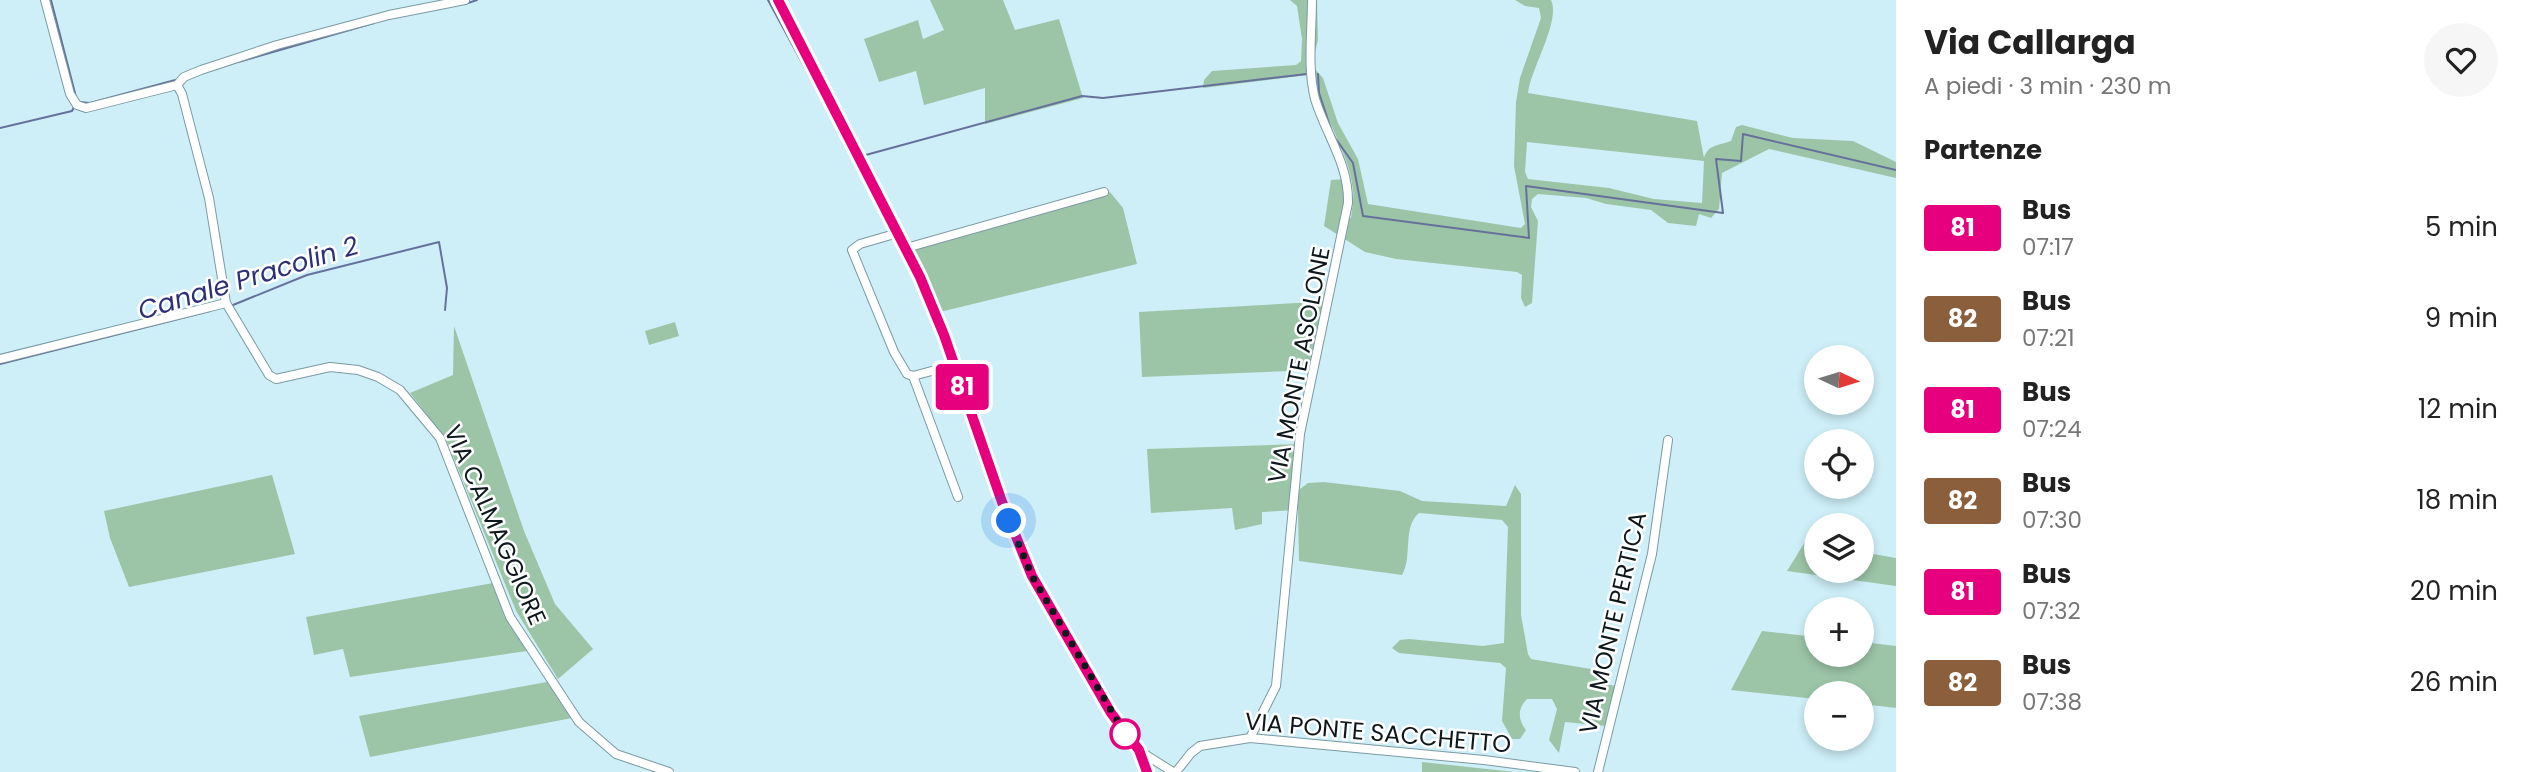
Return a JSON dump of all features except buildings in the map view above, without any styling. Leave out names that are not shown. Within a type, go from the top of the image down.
[{"type":"street","points":[[45,0],[70,94],[77,106],[86,108],[177,85],[184,77],[231,60],[411,10],[465,0]]},
{"type":"street","points":[[410,0],[411,10]]},
{"type":"street","points":[[778,0],[906,248],[933,306],[1002,502],[1032,576],[1111,713],[1139,750],[1147,772]]},
{"type":"street","name":"VIA MONTE ASOLONE","points":[[1250,738],[1276,687],[1300,435],[1349,203],[1345,171],[1318,108],[1312,84],[1312,0]]},
{"type":"street","name":"VIA CALMAGGIORE","points":[[177,85],[182,94],[209,198],[226,303],[269,375],[276,379],[330,368],[358,370],[379,377],[400,390],[440,438],[510,617],[579,722],[616,754],[669,772]]},
{"type":"street","points":[[906,248],[1104,192]]},
{"type":"street","points":[[898,233],[860,244],[852,250],[894,352],[908,374],[913,376],[954,365]]},
{"type":"street","points":[[0,359],[226,303]]},
{"type":"street","points":[[913,376],[958,497]]},
{"type":"street","name":"VIA MONTE PERTICA","points":[[1598,772],[1653,554],[1668,440]]},
{"type":"street","name":"VIA PONTE SACCHETTO","points":[[1174,771],[1200,747],[1250,738],[1484,760],[1575,772]]},
{"type":"street","points":[[1139,750],[1174,771]]},
{"type":"street","points":[[1153,772],[1162,766]]},
{"type":"green space","points":[[930,0],[1003,0],[1015,30],[1059,19],[1083,98],[985,124],[985,88],[924,105],[916,71],[879,82],[864,39],[918,20],[923,39],[944,30]]},
{"type":"green space","points":[[1290,0],[1317,0],[1318,40],[1314,56],[1315,69],[1323,78],[1338,123],[1358,159],[1368,204],[1521,228],[1525,224],[1514,166],[1516,102],[1520,78],[1541,18],[1539,8],[1525,6],[1515,0],[1551,0],[1553,9],[1549,32],[1528,93],[1697,121],[1704,158],[1711,148],[1731,141],[1736,127],[1742,125],[1793,138],[1853,141],[1896,162],[1896,178],[1769,149],[1722,173],[1719,209],[1711,218],[1699,214],[1696,226],[1668,223],[1651,210],[1606,204],[1586,198],[1538,194],[1532,199],[1531,207],[1538,221],[1532,303],[1525,307],[1521,298],[1522,275],[1517,272],[1396,259],[1365,252],[1324,226],[1331,180],[1345,179],[1343,219],[1351,218],[1353,193],[1346,160],[1322,104],[1315,74],[1203,88],[1204,80],[1212,71],[1296,65],[1301,61],[1302,39],[1297,6]],"holes":[[[1527,142],[1704,161],[1702,203],[1654,199],[1609,188],[1528,179],[1525,172]]]},
{"type":"green space","points":[[1110,192],[1123,208],[1137,264],[940,312],[912,250]]},
{"type":"green space","points":[[1332,301],[1316,370],[1142,377],[1139,312]]},
{"type":"green space","points":[[675,322],[679,336],[649,345],[645,331]]},
{"type":"green space","points":[[454,326],[524,531],[555,604],[593,649],[558,679],[516,611],[446,439],[410,393],[453,375]]},
{"type":"green space","points":[[1299,444],[1298,496],[1300,489],[1308,483],[1324,482],[1400,491],[1422,501],[1506,506],[1515,485],[1521,494],[1521,615],[1528,654],[1531,659],[1591,669],[1604,676],[1601,683],[1616,686],[1606,726],[1565,722],[1559,753],[1549,740],[1557,709],[1552,699],[1527,699],[1520,715],[1526,730],[1520,739],[1512,739],[1502,721],[1506,668],[1500,663],[1399,653],[1392,648],[1400,640],[1409,639],[1483,646],[1504,643],[1508,527],[1502,520],[1419,513],[1411,526],[1407,560],[1402,575],[1299,561],[1298,510],[1262,512],[1262,524],[1235,530],[1232,508],[1151,513],[1147,449]]},
{"type":"green space","points":[[272,475],[295,554],[129,587],[110,538],[104,511]]},
{"type":"green space","points":[[1804,544],[1804,573],[1787,571]]},
{"type":"green space","points":[[1874,554],[1896,558],[1896,586],[1874,583]]},
{"type":"green space","points":[[493,583],[506,615],[527,651],[350,677],[343,649],[314,655],[306,617]]},
{"type":"green space","points":[[1762,631],[1804,636],[1804,667],[1874,667],[1874,643],[1896,646],[1896,708],[1874,705],[1874,681],[1804,681],[1804,698],[1731,690]]},
{"type":"green space","points":[[547,682],[572,718],[370,757],[359,716]]},
{"type":"green space","points":[[1422,762],[1515,772],[1422,772]]},
{"type":"waterway","points":[[51,0],[76,97]]},
{"type":"waterway","points":[[465,4],[477,0]]},
{"type":"waterway","points":[[768,0],[854,158]]},
{"type":"waterway","points":[[238,62],[374,23]]},
{"type":"waterway","points":[[862,156],[1082,96],[1103,98],[1307,74]]},
{"type":"waterway","points":[[1318,74],[1319,93],[1333,135],[1353,163],[1363,216],[1529,238],[1526,186],[1723,213],[1716,159],[1741,161],[1743,134],[1896,170]]},
{"type":"waterway","points":[[79,102],[90,103],[179,79]]},
{"type":"waterway","points":[[0,128],[72,111],[75,105]]},
{"type":"waterway","name":"Canale Pracolin 2","points":[[233,305],[307,275],[439,242],[447,288],[445,310]]},
{"type":"waterway","name":"Canale Pracolin 2","points":[[0,364],[210,311]]},
{"type":"bus line","name":"81","points":[[778,0],[933,306],[1002,502],[1032,576],[1111,713],[1139,750],[1147,772]]},
{"type":"route","points":[[1009,521],[1032,576],[1125,734]]}]
